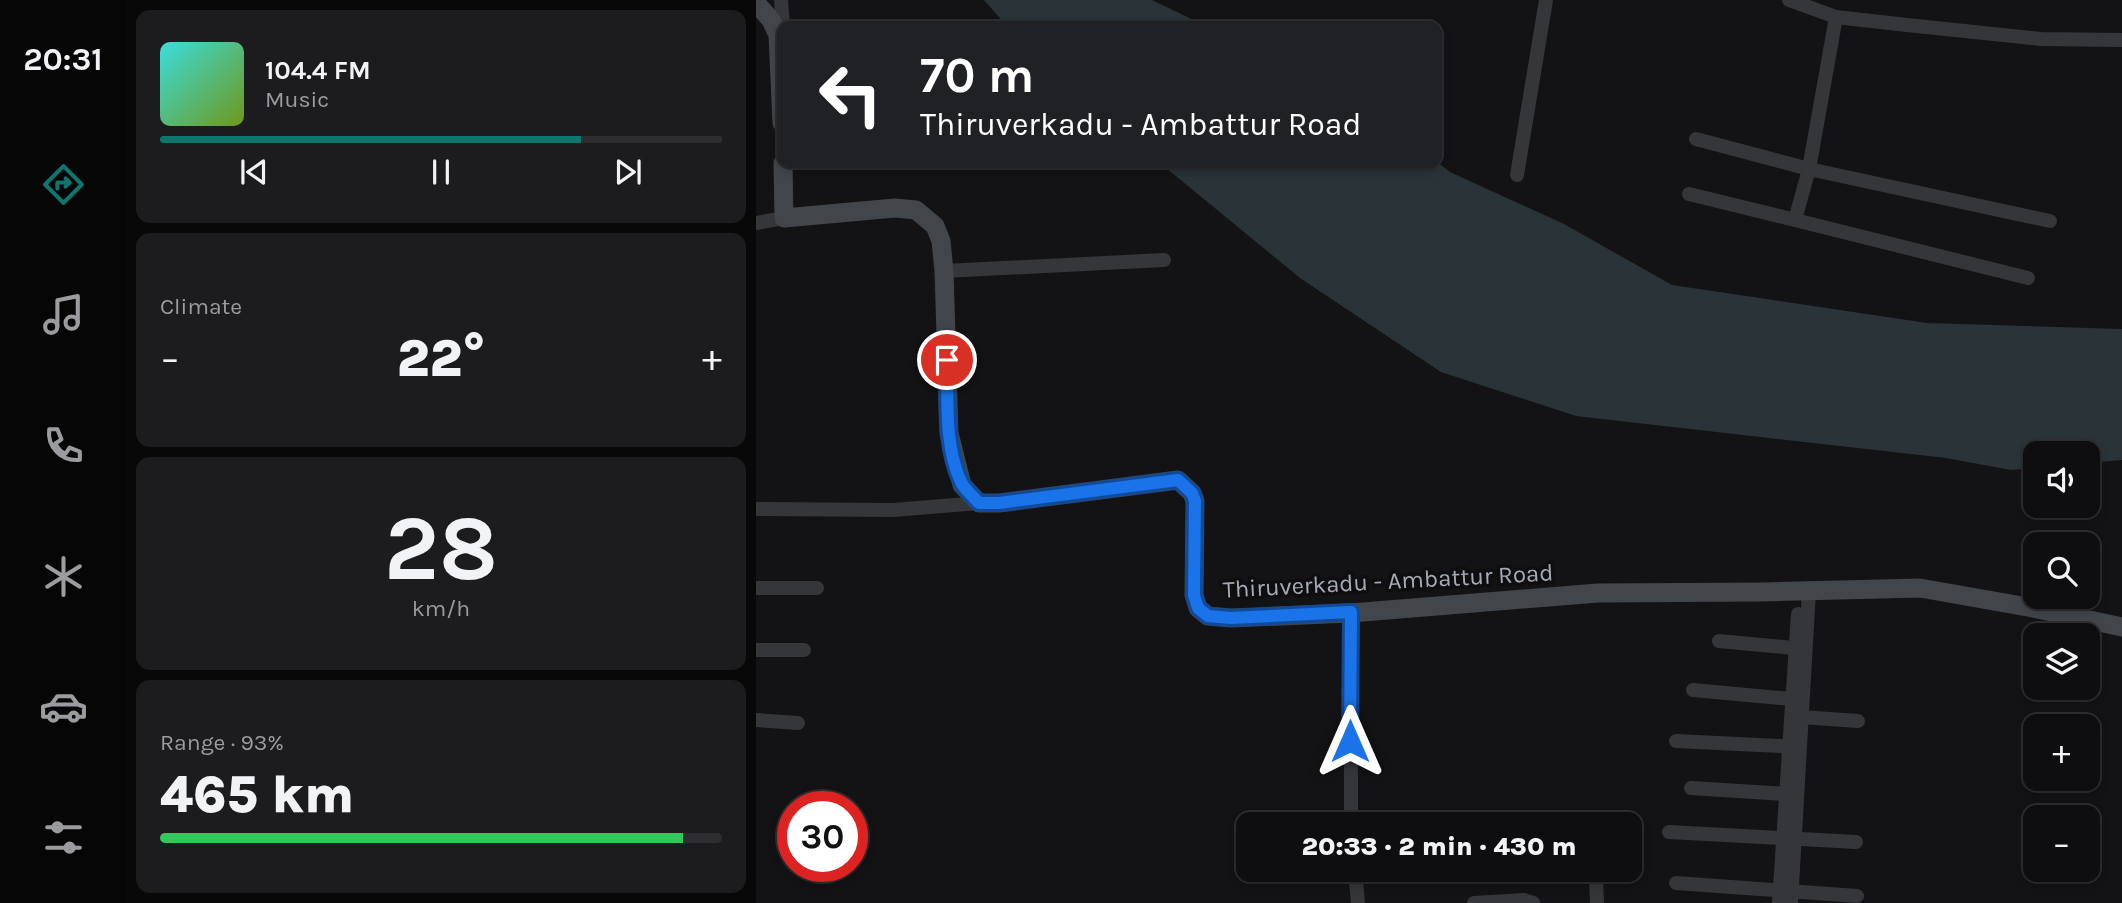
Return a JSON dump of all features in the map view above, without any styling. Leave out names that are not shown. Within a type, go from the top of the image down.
[{"type":"main road","points":[[756,3],[775,25],[777,32]]},
{"type":"main road","points":[[783,168],[784,218],[895,208],[916,210],[935,226],[941,242],[944,271],[949,433],[962,485],[979,503]]},
{"type":"main road","name":"Thiruverkadu - Ambattur Road","points":[[979,503],[999,503],[1178,480],[1192,493],[1195,501],[1194,595],[1198,608],[1208,616],[1231,618],[1351,612],[1598,593],[1920,588],[2122,627]]},
{"type":"street","points":[[781,0],[783,21]]},
{"type":"street","points":[[1517,175],[1546,0]]},
{"type":"street","points":[[1789,0],[1836,17],[2040,39],[2122,40]]},
{"type":"street","points":[[1796,220],[1809,169],[1836,17]]},
{"type":"street","points":[[1696,139],[1809,169],[2050,221]]},
{"type":"street","points":[[1689,194],[2028,278]]},
{"type":"street","points":[[756,223],[784,218]]},
{"type":"street","points":[[944,271],[1164,260]]},
{"type":"street","points":[[756,509],[893,510],[979,503]]},
{"type":"street","points":[[756,588],[817,588]]},
{"type":"street","points":[[1789,838],[1786,794],[1801,717],[1800,649],[1804,591]]},
{"type":"street","points":[[1351,612],[1351,812]]},
{"type":"street","points":[[1719,641],[1800,649]]},
{"type":"street","points":[[1786,897],[1794,747],[1792,699],[1800,649]]},
{"type":"street","points":[[756,650],[804,650]]},
{"type":"street","points":[[1693,690],[1792,699]]},
{"type":"street","points":[[1801,717],[1858,722]]},
{"type":"street","points":[[756,720],[798,723]]},
{"type":"street","points":[[1676,741],[1794,747]]},
{"type":"street","points":[[1691,788],[1786,794]]},
{"type":"street","points":[[1669,832],[1856,842]]},
{"type":"street","points":[[1356,882],[1358,903]]},
{"type":"street","points":[[1596,882],[1597,903]]},
{"type":"street","points":[[1676,883],[1786,897],[1857,896]]},
{"type":"street","points":[[1474,903],[1524,900],[1533,903]]},
{"type":"shaded area","points":[[984,0],[1152,0],[1196,21],[1003,21]]},
{"type":"shaded area","points":[[1442,166],[1450,172],[1564,224],[1672,285],[1927,323],[2122,329],[2122,460],[2100,462],[2100,441],[2023,441],[2023,469],[2011,470],[1946,458],[1576,416],[1441,372],[1300,278],[1166,168],[1442,168]]},
{"type":"route","points":[[947,360],[949,433],[956,466],[962,485],[979,503],[999,503],[1178,480],[1188,488],[1195,501],[1194,595],[1198,608],[1208,616],[1231,618],[1351,612],[1350,741]]}]
